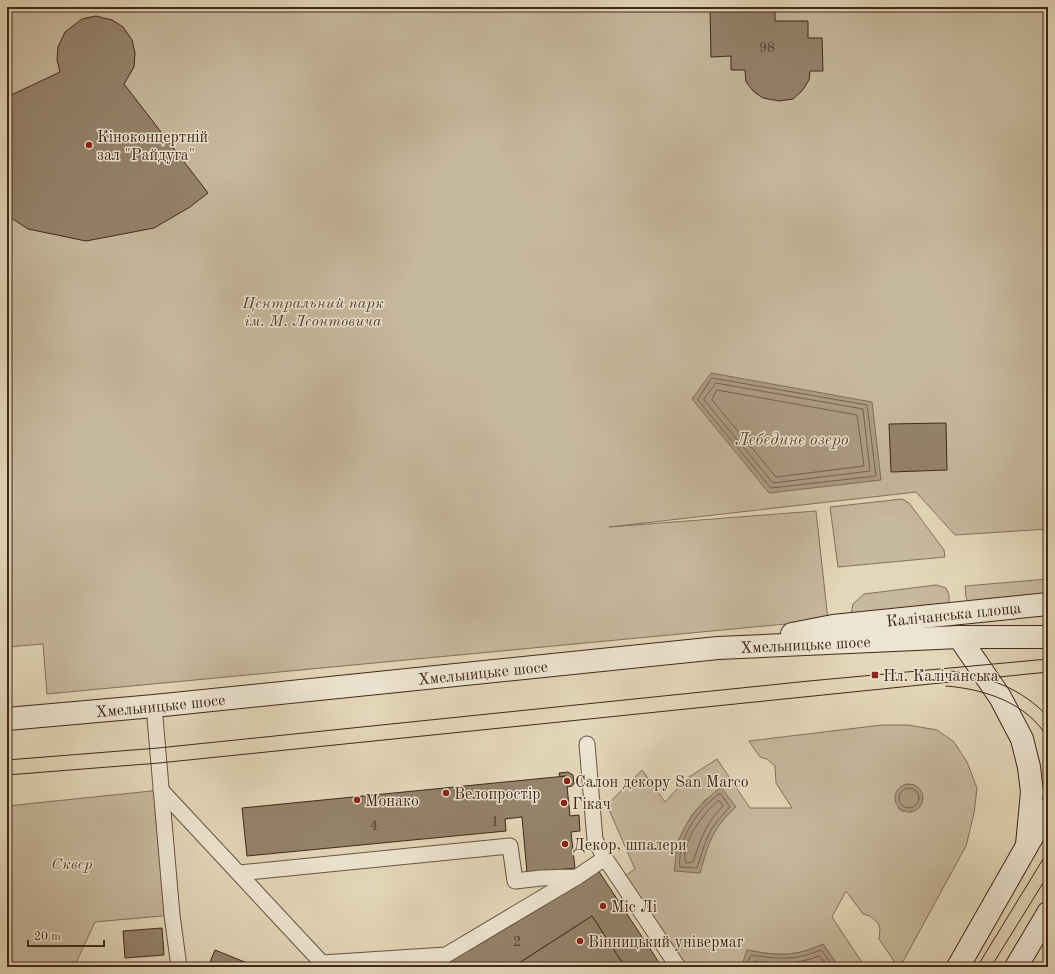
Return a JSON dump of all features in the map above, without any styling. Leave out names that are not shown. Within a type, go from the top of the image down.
[{"type":"main road","name":"Калічанська площа","points":[[718,648],[833,626],[1048,604]]},
{"type":"main road","name":"Калічанська площа","points":[[959,637],[1048,637]]},
{"type":"main road","name":"Калічанська площа","points":[[959,637],[1000,697],[1022,739],[1029,767],[1032,792],[1027,845]]},
{"type":"main road","name":"Хмельницьке шосе","points":[[7,719],[154,706],[718,648],[959,637]]},
{"type":"main road","points":[[958,967],[1048,809]]},
{"type":"main road","points":[[1016,967],[1048,914]]},
{"type":"lane","points":[[154,706],[179,967]]},
{"type":"lane","points":[[587,744],[596,840],[605,858],[678,967]]},
{"type":"lane","points":[[161,790],[322,963],[446,955],[577,877],[605,858]]},
{"type":"lane","points":[[239,873],[510,846],[515,881],[541,878],[577,877]]},
{"type":"green space","name":"Центральний парк ім. М. Леонтовича","points":[[7,7],[1048,7],[1048,529],[955,535],[916,492],[609,527],[816,511],[828,620],[47,694],[43,644],[7,647]]},
{"type":"green space","points":[[902,499],[909,503],[944,550],[945,557],[838,567],[830,507]]},
{"type":"green space","points":[[1048,579],[1048,595],[969,602],[966,598],[965,586]]},
{"type":"green space","points":[[936,585],[946,588],[949,595],[949,605],[851,614],[853,604],[864,594]]},
{"type":"green space","points":[[882,725],[908,725],[937,730],[954,742],[967,762],[977,788],[974,813],[966,846],[900,967],[898,967],[879,939],[880,929],[878,923],[870,916],[863,914],[846,891],[832,917],[865,967],[830,967],[837,964],[823,944],[804,951],[786,954],[748,950],[741,967],[675,967],[618,881],[635,869],[607,805],[642,770],[665,802],[686,779],[717,759],[750,808],[792,808],[776,783],[775,766],[767,759],[760,757],[749,741]],"holes":[[[906,784],[913,785],[918,788],[923,798],[912,812],[902,811],[898,808]],[[706,799],[736,807],[726,817],[711,837],[706,851],[678,841],[691,816]]]},
{"type":"green space","name":"Сквер","points":[[161,790],[172,915],[95,922],[74,967],[7,967],[7,806]]},
{"type":"water","name":"Лебедине озеро","points":[[711,373],[872,402],[881,480],[769,493],[692,399]]},
{"type":"water","points":[[909,784],[919,788],[923,798],[919,808],[909,812],[899,808],[895,798],[899,788]]},
{"type":"water","points":[[721,787],[736,807],[716,829],[709,844],[700,873],[674,871],[676,851],[686,824],[696,810]]},
{"type":"water","points":[[823,944],[837,964],[830,967],[741,967],[747,950],[786,954],[804,951]]},
{"type":"building","points":[[710,7],[775,7],[775,21],[808,21],[808,38],[822,38],[823,71],[810,71],[809,80],[802,91],[793,99],[779,101],[763,98],[754,92],[746,82],[745,70],[731,70],[731,56],[711,57]]},
{"type":"building","name":"Кіноконцертній зал \"Райдуга\"","points":[[96,16],[112,20],[123,27],[132,40],[135,53],[134,67],[124,84],[208,193],[190,207],[154,228],[86,241],[28,229],[7,215],[7,97],[60,72],[57,60],[58,47],[65,32],[82,19]]},
{"type":"building","points":[[946,423],[947,470],[891,472],[889,424]]},
{"type":"building","points":[[568,772],[573,775],[574,784],[567,787],[566,776],[560,777],[559,773]]},
{"type":"building","points":[[566,776],[570,816],[579,815],[580,831],[571,832],[575,868],[527,873],[522,817],[505,819],[506,831],[247,856],[242,808]]},
{"type":"building","points":[[598,870],[662,967],[625,967],[592,916],[513,967],[440,967]]},
{"type":"building","name":"Вінницький універмаг","points":[[592,916],[625,967],[513,967]]},
{"type":"building","points":[[162,928],[164,955],[125,958],[123,931]]},
{"type":"building","points":[[215,950],[257,967],[208,967]]},
{"type":"tram line","points":[[7,760],[158,748],[809,681],[1048,659]]},
{"type":"tram line","points":[[951,671],[1004,685],[1027,698],[1048,717]]},
{"type":"tram line","points":[[7,775],[159,763],[1048,672]]},
{"type":"tram line","points":[[946,686],[975,690],[1004,700],[1029,716],[1040,727],[1048,739]]},
{"type":"tram line","points":[[977,967],[1048,851]]},
{"type":"tram line","points":[[991,967],[1048,875]]},
{"type":"place","name":"Кіноконцертній зал \"Райдуга\"","points":[[89,145]]},
{"type":"place","name":"Пл. Калічанська","points":[[875,675]]},
{"type":"place","name":"Салон декору San Marco","points":[[567,781]]},
{"type":"place","name":"Велопростір","points":[[446,793]]},
{"type":"place","name":"Монако","points":[[357,800]]},
{"type":"place","name":"Гікач","points":[[564,803]]},
{"type":"place","name":"Декор, шпалери","points":[[565,844]]},
{"type":"place","name":"Міс Лі","points":[[603,906]]},
{"type":"place","name":"Вінницький універмаг","points":[[580,941]]}]
